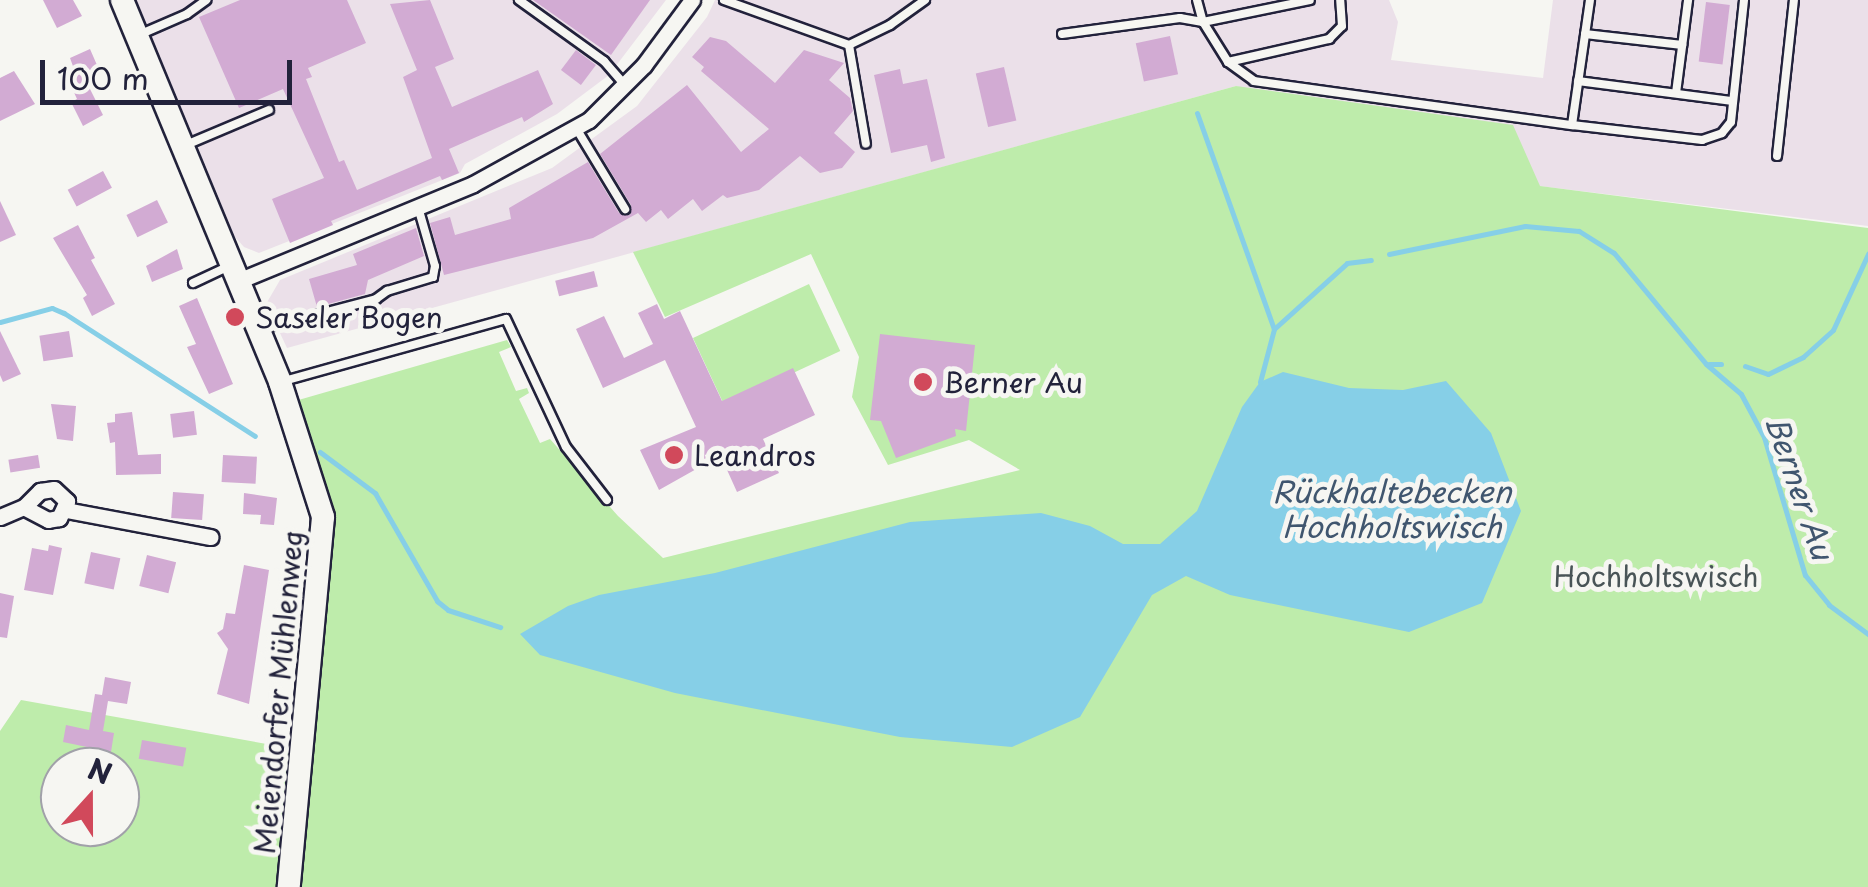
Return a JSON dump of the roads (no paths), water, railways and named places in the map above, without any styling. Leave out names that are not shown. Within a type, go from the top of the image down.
[{"type":"street","name":"Meiendorfer Mühlenweg","points":[[122,0],[280,382],[323,517],[323,562],[290,887]]},
{"type":"street","points":[[234,274],[418,207],[526,158],[576,128],[626,86],[692,0]]},
{"type":"street","points":[[0,517],[24,506],[40,491],[54,489],[67,501],[59,518],[48,520],[24,506]]},
{"type":"street","points":[[66,510],[210,537]]},
{"type":"lane","points":[[137,35],[187,14],[206,0]]},
{"type":"lane","points":[[519,0],[604,62],[626,86]]},
{"type":"lane","points":[[724,0],[850,44],[890,25],[925,0]]},
{"type":"lane","points":[[1198,0],[1203,22],[1228,62],[1254,82],[1572,125],[1713,138],[1731,122],[1744,0]]},
{"type":"lane","points":[[1062,34],[1180,18],[1203,22],[1310,0]]},
{"type":"lane","points":[[1228,62],[1329,39],[1342,26],[1340,0]]},
{"type":"lane","points":[[1572,125],[1590,0]]},
{"type":"lane","points":[[1676,94],[1688,0]]},
{"type":"lane","points":[[1776,156],[1794,0]]},
{"type":"lane","points":[[1585,34],[1682,45]]},
{"type":"lane","points":[[850,44],[866,144]]},
{"type":"lane","points":[[1578,81],[1733,100]]},
{"type":"lane","points":[[182,146],[268,110]]},
{"type":"lane","points":[[576,128],[625,209]]},
{"type":"lane","points":[[258,330],[376,300],[388,291],[433,277],[435,266],[418,207]]},
{"type":"lane","points":[[194,284],[234,274]]},
{"type":"lane","points":[[280,382],[506,319],[566,446],[608,500]]},
{"type":"water","name":"Rückhaltebecken Hochholtswisch","points":[[1283,372],[1349,388],[1403,390],[1446,381],[1491,433],[1521,511],[1482,603],[1409,632],[1230,595],[1186,576],[1152,595],[1080,717],[1012,747],[900,737],[675,693],[540,655],[520,634],[568,606],[599,595],[715,573],[910,522],[1041,513],[1090,526],[1123,544],[1160,544],[1197,511],[1242,407],[1260,382]]},
{"type":"waterway","points":[[1197,113],[1274,329]]},
{"type":"waterway","name":"Berner Au","points":[[1389,254],[1525,226],[1579,231],[1614,253],[1706,364],[1741,394],[1764,437],[1805,575],[1829,605],[1868,634]]},
{"type":"waterway","points":[[1745,366],[1768,374],[1803,357],[1833,330],[1868,254]]},
{"type":"waterway","name":"Berner Au","points":[[1260,382],[1274,329],[1347,263],[1371,260]]},
{"type":"waterway","name":"Berner Au","points":[[0,322],[52,308],[64,313],[255,436]]},
{"type":"waterway","points":[[1709,364],[1721,364]]},
{"type":"waterway","name":"Berner Au","points":[[320,452],[375,493],[437,601],[448,610],[500,627]]},
{"type":"place","name":"Saseler Bogen","points":[[235,317]]},
{"type":"place","name":"Berner Au","points":[[923,382]]},
{"type":"place","name":"Leandros","points":[[674,455]]},
{"type":"park label","name":"Hochholtswisch","points":[[1656,576]]}]
